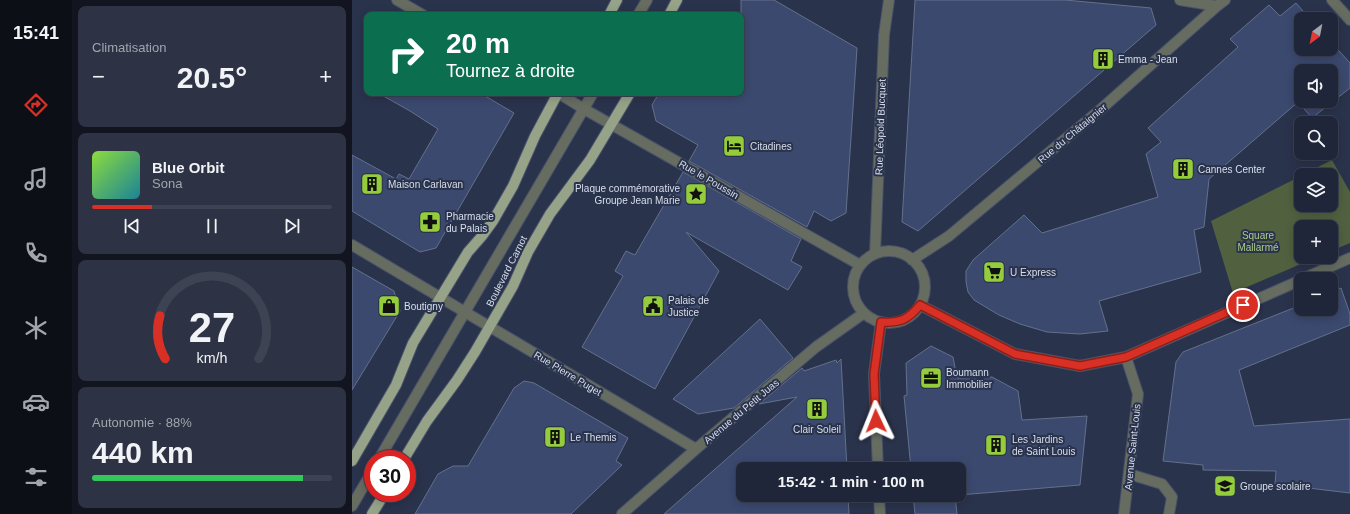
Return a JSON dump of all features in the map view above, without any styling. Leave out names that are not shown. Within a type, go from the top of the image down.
[{"type":"main road","points":[[611,12],[617,0]]},
{"type":"main road","points":[[671,12],[677,0]]},
{"type":"main road","points":[[352,461],[396,385],[414,343],[440,297],[468,252],[482,236],[513,186],[535,136],[556,96]]},
{"type":"main road","name":"Boulevard Carnot","points":[[409,450],[427,421],[457,380],[491,327],[513,286],[528,252],[550,214],[586,165],[628,96]]},
{"type":"main road","points":[[372,514],[379,502]]},
{"type":"street","points":[[397,0],[418,12]]},
{"type":"street","points":[[640,12],[647,0]]},
{"type":"street","name":"Rue Léopold Bucquet","points":[[875,254],[884,35],[889,0]]},
{"type":"street","points":[[1180,0],[1217,6]]},
{"type":"street","name":"Rue du Châtaignier","points":[[912,260],[949,236],[1101,109],[1225,0]]},
{"type":"street","points":[[1332,0],[1350,20]]},
{"type":"street","name":"Rue le Poussin","points":[[563,96],[860,265]]},
{"type":"street","points":[[384,450],[591,96]]},
{"type":"street","name":"Rue Pierre Puget","points":[[352,245],[696,449]]},
{"type":"street","points":[[885,251],[904,255],[912,260],[920,269],[924,281],[924,293],[920,305],[913,314],[903,320],[881,322],[872,319],[864,313],[858,305],[853,290],[855,275],[860,265],[867,258],[885,251]]},
{"type":"street","points":[[1318,272],[1350,258]]},
{"type":"street","points":[[920,305],[1015,354],[1080,366],[1126,357],[1294,283]]},
{"type":"street","name":"Avenue du Petit Juas","points":[[622,514],[816,347],[864,313]]},
{"type":"street","points":[[878,462],[874,374],[881,322]]},
{"type":"street","name":"Avenue Saint-Louis","points":[[1124,514],[1138,394],[1126,357]]},
{"type":"street","points":[[1129,474],[1162,484],[1172,497],[1169,514]]},
{"type":"street","points":[[352,506],[364,485]]},
{"type":"street","points":[[879,502],[880,514]]},
{"type":"green space","name":"Square Mallarmé","points":[[1332,160],[1336,168],[1316,168]]},
{"type":"green space","name":"Square Mallarmé","points":[[1338,171],[1350,192],[1350,243],[1338,248],[1338,220],[1294,220],[1294,264],[1301,264],[1233,293],[1211,221],[1294,180],[1294,212],[1338,212]]},
{"type":"building","points":[[741,0],[774,0],[857,48],[846,213],[831,221],[814,211],[807,227],[689,161],[698,145],[656,121],[652,105],[657,96],[744,96],[744,12],[741,12]]},
{"type":"building","points":[[915,0],[1065,0],[1151,8],[1156,25],[918,231],[902,222]]},
{"type":"building","name":"Cannes Center","points":[[1296,3],[1304,12],[1294,12],[1294,56],[1338,56],[1338,50],[1350,63],[1350,88],[1338,97],[1338,64],[1294,64],[1294,105],[1209,179],[1204,227],[1194,230],[1201,272],[1099,301],[1108,331],[1080,334],[1047,332],[1020,324],[999,315],[974,300],[968,292],[966,271],[973,260],[1024,215],[1042,233],[1158,197],[1146,154],[1161,142],[1148,128],[1238,47],[1230,39],[1269,5],[1280,16]]},
{"type":"building","points":[[383,96],[485,96],[514,113],[436,248],[420,252],[352,211],[352,155],[396,179],[399,174],[409,179],[438,129]]},
{"type":"building","name":"Cannes Center","points":[[1303,108],[1325,108],[1315,116],[1310,116]]},
{"type":"building","name":"Palais de Justice","points":[[683,172],[801,239],[791,261],[802,267],[788,290],[686,232],[719,271],[655,389],[582,347],[623,276],[615,271],[626,251],[635,255]]},
{"type":"building","points":[[352,267],[394,291],[400,311],[352,390]]},
{"type":"building","points":[[1341,288],[1350,314],[1350,325],[1239,370],[1254,426],[1350,419],[1350,493],[1275,484],[1276,471],[1203,470],[1203,465],[1163,461],[1176,362],[1183,352],[1294,308],[1294,316],[1338,316],[1338,289]]},
{"type":"building","points":[[760,319],[793,358],[734,408],[698,414],[673,399]]},
{"type":"building","name":"Les Jardins de Saint Louis","points":[[931,346],[953,357],[957,378],[992,377],[1018,391],[1022,420],[1087,416],[1080,485],[966,494],[966,462],[910,462],[904,396],[907,395],[906,363]]},
{"type":"building","points":[[841,359],[847,462],[736,462],[736,502],[848,502],[849,514],[664,514],[797,397],[759,404],[802,368],[804,371],[836,360],[837,363]]},
{"type":"building","points":[[524,381],[534,383],[628,438],[616,461],[622,465],[571,514],[415,514],[438,474],[453,466],[468,466],[514,388]]},
{"type":"building","points":[[914,502],[956,502],[957,514],[915,514]]},
{"type":"place","name":"Emma - Jean","points":[[1103,59]]},
{"type":"place","name":"Citadines","points":[[734,146]]},
{"type":"place","name":"Cannes Center","points":[[1183,169]]},
{"type":"place","name":"Maison Carlavan","points":[[372,184]]},
{"type":"place","name":"Plaque commémorative Groupe Jean Marie","points":[[696,194]]},
{"type":"place","name":"Pharmacie du Palais","points":[[430,222]]},
{"type":"place","name":"U Express","points":[[994,272]]},
{"type":"place","name":"Boutigny","points":[[389,306]]},
{"type":"place","name":"Palais de Justice","points":[[653,306]]},
{"type":"place","name":"Boumann Immobilier","points":[[931,378]]},
{"type":"place","name":"Clair Soleil","points":[[817,409]]},
{"type":"place","name":"Le Themis","points":[[555,437]]},
{"type":"place","name":"Les Jardins de Saint Louis","points":[[996,445]]},
{"type":"place","name":"Groupe scolaire","points":[[1225,486]]},
{"type":"route","points":[[876,421],[874,374],[881,322],[903,320],[913,314],[920,305],[1015,354],[1080,366],[1126,357],[1243,305]]}]
